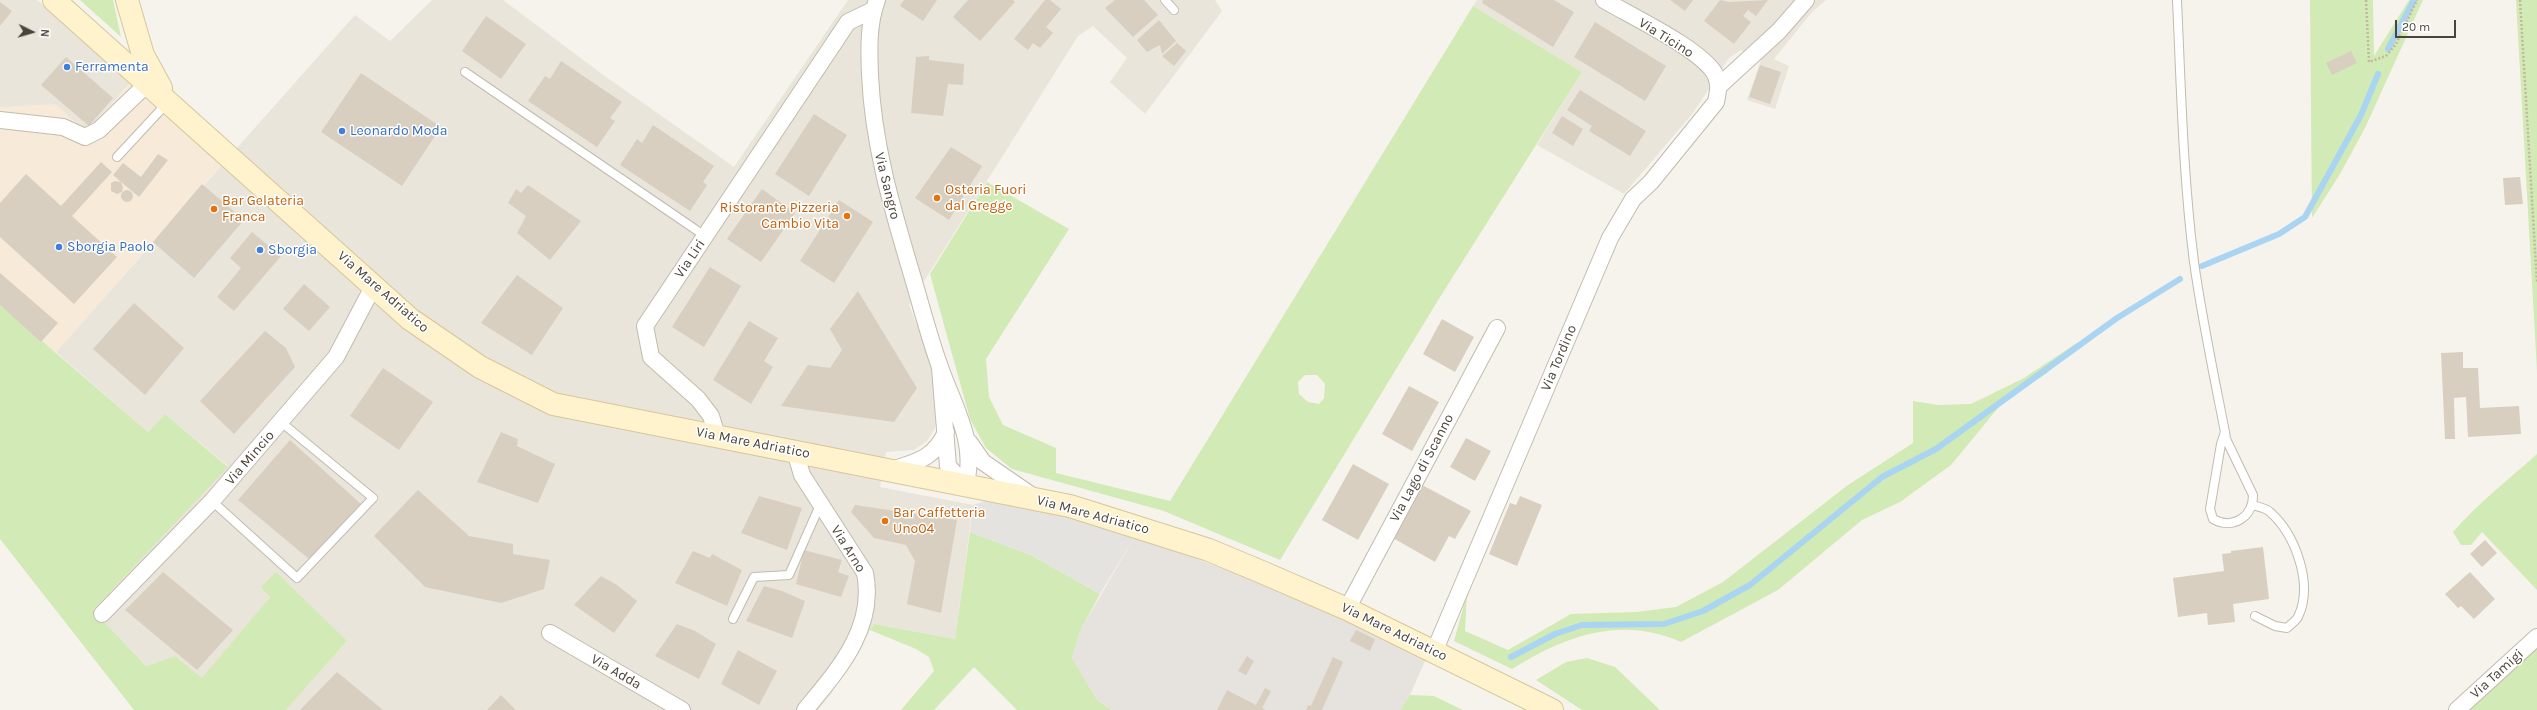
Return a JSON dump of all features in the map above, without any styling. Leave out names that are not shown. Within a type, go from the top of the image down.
[{"type":"main road","name":"Via Mare Adriatico","points":[[54,0],[169,101],[410,319],[480,367],[553,404],[1070,506],[1209,550],[1347,609],[1552,710]]},
{"type":"main road","points":[[127,0],[143,54],[169,101]]},
{"type":"street","name":"Via Ticino","points":[[1604,0],[1686,48],[1714,74],[1718,86]]},
{"type":"street","points":[[1718,86],[1779,31],[1806,0]]},
{"type":"street","name":"Via Liri","points":[[717,436],[711,416],[698,399],[651,357],[645,326],[848,22],[875,5]]},
{"type":"street","name":"Via Sangro","points":[[875,5],[870,39],[870,68],[871,107],[877,148],[891,204],[940,368],[954,400],[964,432],[970,457],[965,485]]},
{"type":"street","points":[[0,120],[63,127],[85,137],[99,130],[148,83]]},
{"type":"street","name":"Via Tordino","points":[[1434,652],[1610,238],[1633,199],[1651,182],[1716,102],[1718,86]]},
{"type":"street","name":"Via Mincio","points":[[102,614],[212,501],[336,357],[374,285]]},
{"type":"street","name":"Via Lago di Scanno","points":[[1347,609],[1497,328]]},
{"type":"street","name":"Via Sangro","points":[[940,368],[948,466],[965,485]]},
{"type":"street","points":[[890,470],[921,460],[936,450],[946,432]]},
{"type":"street","name":"Via Sangro","points":[[964,432],[983,462],[1038,500]]},
{"type":"street","name":"Via Arno","points":[[795,451],[802,475],[865,573],[868,605],[856,640],[840,666],[805,710]]},
{"type":"street","name":"Via Adda","points":[[550,633],[682,710]]},
{"type":"street","name":"Via Tamigi","points":[[2457,710],[2537,637]]},
{"type":"lane","points":[[1165,0],[1174,10]]},
{"type":"lane","points":[[2177,0],[2185,158],[2194,262],[2225,432],[2226,440],[2253,495],[2253,505],[2246,517],[2229,524],[2221,523],[2213,518],[2211,498],[2225,432]]},
{"type":"lane","points":[[465,72],[705,236]]},
{"type":"lane","points":[[117,158],[169,101]]},
{"type":"lane","points":[[212,501],[297,578],[373,498],[281,422]]},
{"type":"lane","points":[[733,619],[754,577],[789,575],[820,505]]},
{"type":"lane","points":[[2253,505],[2269,511],[2288,532],[2304,577],[2303,600],[2298,618],[2288,628],[2275,626],[2255,616]]},
{"type":"path","points":[[2366,0],[2369,62],[2386,56],[2396,44],[2417,0]]},
{"type":"path","points":[[2520,0],[2537,283]]},
{"type":"shaded area","points":[[0,0],[37,0],[130,83],[86,132],[0,107]]},
{"type":"shaded area","points":[[432,0],[503,0],[602,74],[734,167],[848,0],[1215,0],[1222,11],[1145,114],[1110,82],[1127,58],[1093,26],[1078,36],[909,305],[935,372],[937,394],[935,428],[927,441],[914,450],[886,452],[880,487],[973,505],[955,639],[874,624],[831,694],[818,710],[286,710],[347,641],[270,597],[202,679],[175,656],[146,666],[93,610],[228,466],[165,414],[148,432],[56,352],[355,15],[390,41]]},
{"type":"shaded area","points":[[1477,0],[1826,0],[1812,12],[1774,59],[1789,66],[1775,109],[1747,100],[1761,60],[1741,50],[1729,58],[1693,113],[1624,194],[1537,145],[1582,72],[1473,6]]},
{"type":"shaded area","points":[[130,83],[222,164],[56,352],[41,342],[0,305],[0,107],[56,104],[86,132]]},
{"type":"shaded area","points":[[988,500],[1046,511],[1135,536],[1100,594],[1031,555],[970,532],[973,505]]},
{"type":"shaded area","points":[[1135,536],[1272,587],[1428,654],[1410,695],[1400,710],[1112,710],[1097,700],[1072,658],[1080,631]]},
{"type":"green space","points":[[80,0],[113,0],[121,37]]},
{"type":"green space","points":[[2310,0],[2373,0],[2374,56],[2409,0],[2423,0],[2365,128],[2340,174],[2312,218]]},
{"type":"green space","points":[[2516,0],[2537,0],[2537,371]]},
{"type":"green space","points":[[1473,6],[1582,72],[1437,302],[1280,560],[1164,511],[1012,469],[986,448],[970,419],[930,274],[987,182],[1069,229],[986,359],[989,397],[1003,425],[1056,448],[1056,473],[1170,501]],"holes":[[[1305,375],[1317,375],[1325,384],[1324,398],[1319,404],[1308,402],[1299,394],[1298,382]]]},
{"type":"green space","points":[[0,305],[148,432],[165,414],[228,467],[93,610],[146,666],[175,656],[202,678],[270,597],[261,587],[276,572],[347,641],[286,710],[134,710],[0,539]]},
{"type":"green space","points":[[2078,342],[2047,373],[2003,402],[1951,465],[1900,502],[1862,520],[1778,590],[1681,642],[1659,634],[1637,630],[1615,630],[1594,633],[1552,647],[1512,669],[1454,641],[1467,594],[1465,631],[1508,650],[1571,614],[1636,612],[1676,607],[1723,582],[1848,485],[1913,443],[1913,401],[1938,405],[1971,404],[2024,378]]},
{"type":"green space","points":[[2537,454],[2537,590],[2482,532],[2471,545],[2461,545],[2453,532],[2483,501]]},
{"type":"green space","points":[[970,532],[1031,555],[1100,594],[1080,631],[1072,658],[1097,700],[1112,710],[1017,710],[974,667],[934,710],[901,710],[934,671],[929,657],[916,649],[870,630],[874,624],[955,639]]},
{"type":"green space","points":[[2537,645],[2537,710],[2464,710]]},
{"type":"green space","points":[[1587,658],[1615,667],[1660,710],[1582,710],[1536,680],[1566,662]]},
{"type":"green space","points":[[1410,695],[1434,696],[1463,710],[1400,710]]},
{"type":"building","points":[[904,0],[937,0],[923,21],[900,6]]},
{"type":"building","points":[[968,0],[1013,0],[1015,2],[980,41],[953,17]]},
{"type":"building","points":[[1045,0],[1050,0],[1061,9],[1046,27],[1053,33],[1040,48],[1033,43],[1028,50],[1014,39]]},
{"type":"building","points":[[1115,0],[1144,0],[1158,15],[1133,37],[1105,8]]},
{"type":"building","points":[[1483,0],[1554,0],[1574,12],[1553,47],[1482,3]]},
{"type":"building","points":[[1670,0],[1693,0],[1685,11]]},
{"type":"building","points":[[1720,0],[1729,2],[1768,0],[1756,16],[1748,10],[1743,16],[1751,22],[1734,44],[1704,21]]},
{"type":"building","points":[[0,2],[12,11],[0,26]]},
{"type":"building","points":[[486,16],[526,44],[501,79],[462,51]]},
{"type":"building","points":[[1159,20],[1176,41],[1162,54],[1160,45],[1147,52],[1137,40]]},
{"type":"building","points":[[1595,22],[1666,66],[1645,101],[1574,57]]},
{"type":"building","points":[[1177,43],[1186,51],[1174,66],[1162,56]]},
{"type":"building","points":[[2351,51],[2357,63],[2332,75],[2326,63]]},
{"type":"building","points":[[929,56],[929,60],[964,64],[963,85],[948,84],[943,116],[911,113],[916,57]]},
{"type":"building","points":[[66,57],[113,98],[89,126],[41,85]]},
{"type":"building","points":[[561,61],[622,102],[610,118],[615,121],[597,147],[528,101],[545,76],[550,79]]},
{"type":"building","points":[[1760,65],[1781,72],[1770,104],[1749,97]]},
{"type":"building","points":[[361,73],[441,127],[402,186],[321,132]]},
{"type":"building","points":[[1580,90],[1646,131],[1630,156],[1589,131],[1592,126],[1567,110]]},
{"type":"building","points":[[814,114],[847,135],[809,196],[775,174]]},
{"type":"building","points":[[1562,116],[1583,129],[1573,146],[1552,133]]},
{"type":"building","points":[[653,125],[714,166],[703,182],[707,185],[690,211],[620,165],[637,139],[642,143]]},
{"type":"building","points":[[951,147],[982,166],[949,220],[915,198]]},
{"type":"building","points":[[158,154],[168,160],[139,197],[113,175],[123,163],[141,177]]},
{"type":"building","name":"Sborgia Paolo","points":[[101,162],[112,172],[72,216],[117,257],[74,304],[0,237],[0,203],[26,174],[61,206]]},
{"type":"building","points":[[2520,177],[2523,204],[2505,205],[2503,178]]},
{"type":"building","points":[[115,181],[121,182],[123,187],[122,192],[117,194],[111,191],[111,183]]},
{"type":"building","points":[[202,184],[244,220],[194,278],[153,242]]},
{"type":"building","points":[[528,185],[581,221],[550,260],[517,233],[526,216],[508,203],[516,189],[521,193]]},
{"type":"building","points":[[762,189],[795,213],[761,262],[727,239]]},
{"type":"building","points":[[129,190],[132,191],[132,201],[125,202],[122,201],[121,194],[122,191]]},
{"type":"building","points":[[839,200],[873,222],[834,283],[800,261]]},
{"type":"building","points":[[252,232],[281,256],[234,311],[217,297],[241,268],[230,258]]},
{"type":"building","points":[[710,267],[741,286],[704,347],[672,327]]},
{"type":"building","points":[[0,273],[58,323],[41,342],[0,305]]},
{"type":"building","points":[[517,275],[563,308],[532,355],[481,323]]},
{"type":"building","points":[[304,284],[330,307],[309,331],[283,309]]},
{"type":"building","points":[[858,291],[917,388],[894,422],[781,406],[808,365],[830,368],[842,350],[830,329]]},
{"type":"building","points":[[134,303],[184,348],[145,395],[93,349]]},
{"type":"building","points":[[1442,319],[1474,337],[1455,372],[1423,354]]},
{"type":"building","points":[[749,321],[778,338],[764,361],[773,367],[751,404],[713,380]]},
{"type":"building","points":[[265,331],[286,348],[295,367],[234,434],[200,401]]},
{"type":"building","points":[[2463,352],[2463,368],[2478,368],[2480,408],[2519,406],[2521,434],[2468,437],[2466,397],[2454,398],[2455,439],[2445,439],[2441,353]]},
{"type":"building","points":[[383,368],[433,402],[399,450],[350,416]]},
{"type":"building","points":[[1409,386],[1439,402],[1412,451],[1382,434]]},
{"type":"building","points":[[501,432],[518,439],[517,446],[555,464],[538,503],[477,482]]},
{"type":"building","points":[[1466,438],[1491,451],[1475,481],[1450,467]]},
{"type":"building","points":[[290,440],[361,504],[309,559],[238,500]]},
{"type":"building","points":[[1353,464],[1389,484],[1358,540],[1322,520]]},
{"type":"building","points":[[1422,485],[1471,511],[1455,539],[1449,536],[1435,562],[1393,538]]},
{"type":"building","points":[[418,490],[469,536],[513,544],[513,554],[550,560],[544,589],[501,603],[425,587],[374,536]]},
{"type":"building","points":[[759,496],[802,508],[787,550],[741,533]]},
{"type":"building","points":[[1520,496],[1542,505],[1517,566],[1489,554],[1510,503],[1516,505]]},
{"type":"building","points":[[855,505],[957,520],[941,613],[907,604],[915,561],[906,545],[874,538],[851,512]]},
{"type":"building","points":[[2485,540],[2497,553],[2482,567],[2470,554]]},
{"type":"building","points":[[2263,547],[2269,599],[2233,604],[2235,622],[2208,625],[2207,613],[2178,617],[2173,578],[2224,571],[2222,554],[2231,553],[2231,551]]},
{"type":"building","points":[[804,550],[842,560],[838,572],[849,576],[841,597],[796,584]]},
{"type":"building","points":[[693,551],[710,558],[712,554],[742,570],[727,606],[675,583]]},
{"type":"building","points":[[163,572],[233,630],[197,670],[125,610]]},
{"type":"building","points":[[2470,572],[2495,599],[2474,619],[2461,606],[2458,608],[2445,594]]},
{"type":"building","points":[[601,576],[617,585],[637,601],[614,633],[574,605]]},
{"type":"building","points":[[764,586],[782,591],[805,601],[792,638],[746,621]]},
{"type":"building","points":[[677,624],[695,631],[716,644],[699,679],[655,656]]},
{"type":"building","points":[[1356,630],[1375,639],[1370,651],[1350,641]]},
{"type":"building","points":[[738,650],[777,671],[759,705],[721,684]]},
{"type":"building","points":[[1247,656],[1254,661],[1246,675],[1238,671]]},
{"type":"building","points":[[1333,657],[1343,662],[1322,710],[1306,710],[1308,705],[1311,706]]},
{"type":"building","points":[[337,672],[383,710],[300,710]]},
{"type":"building","points":[[1265,688],[1271,691],[1262,708],[1266,710],[1217,710],[1227,690],[1256,705]]},
{"type":"building","points":[[501,695],[516,710],[487,710]]},
{"type":"waterway","points":[[2388,49],[2414,0]]},
{"type":"waterway","points":[[2202,266],[2279,234],[2305,217],[2361,115],[2378,74]]},
{"type":"waterway","points":[[1511,657],[1555,634],[1582,625],[1664,624],[1703,611],[1750,585],[1882,477],[1936,449],[2117,318],[2180,279]]},
{"type":"place","name":"Ferramenta","points":[[67,67]]},
{"type":"place","name":"Leonardo Moda","points":[[342,131]]},
{"type":"place","name":"Osteria Fuori dal Gregge","points":[[937,198]]},
{"type":"place","name":"Bar Gelateria Franca","points":[[214,209]]},
{"type":"place","name":"Ristorante Pizzeria Cambio Vita","points":[[847,216]]},
{"type":"place","name":"Sborgia Paolo","points":[[59,247]]},
{"type":"place","name":"Sborgia","points":[[260,250]]},
{"type":"place","name":"Bar Caffetteria Uno04","points":[[885,521]]}]
